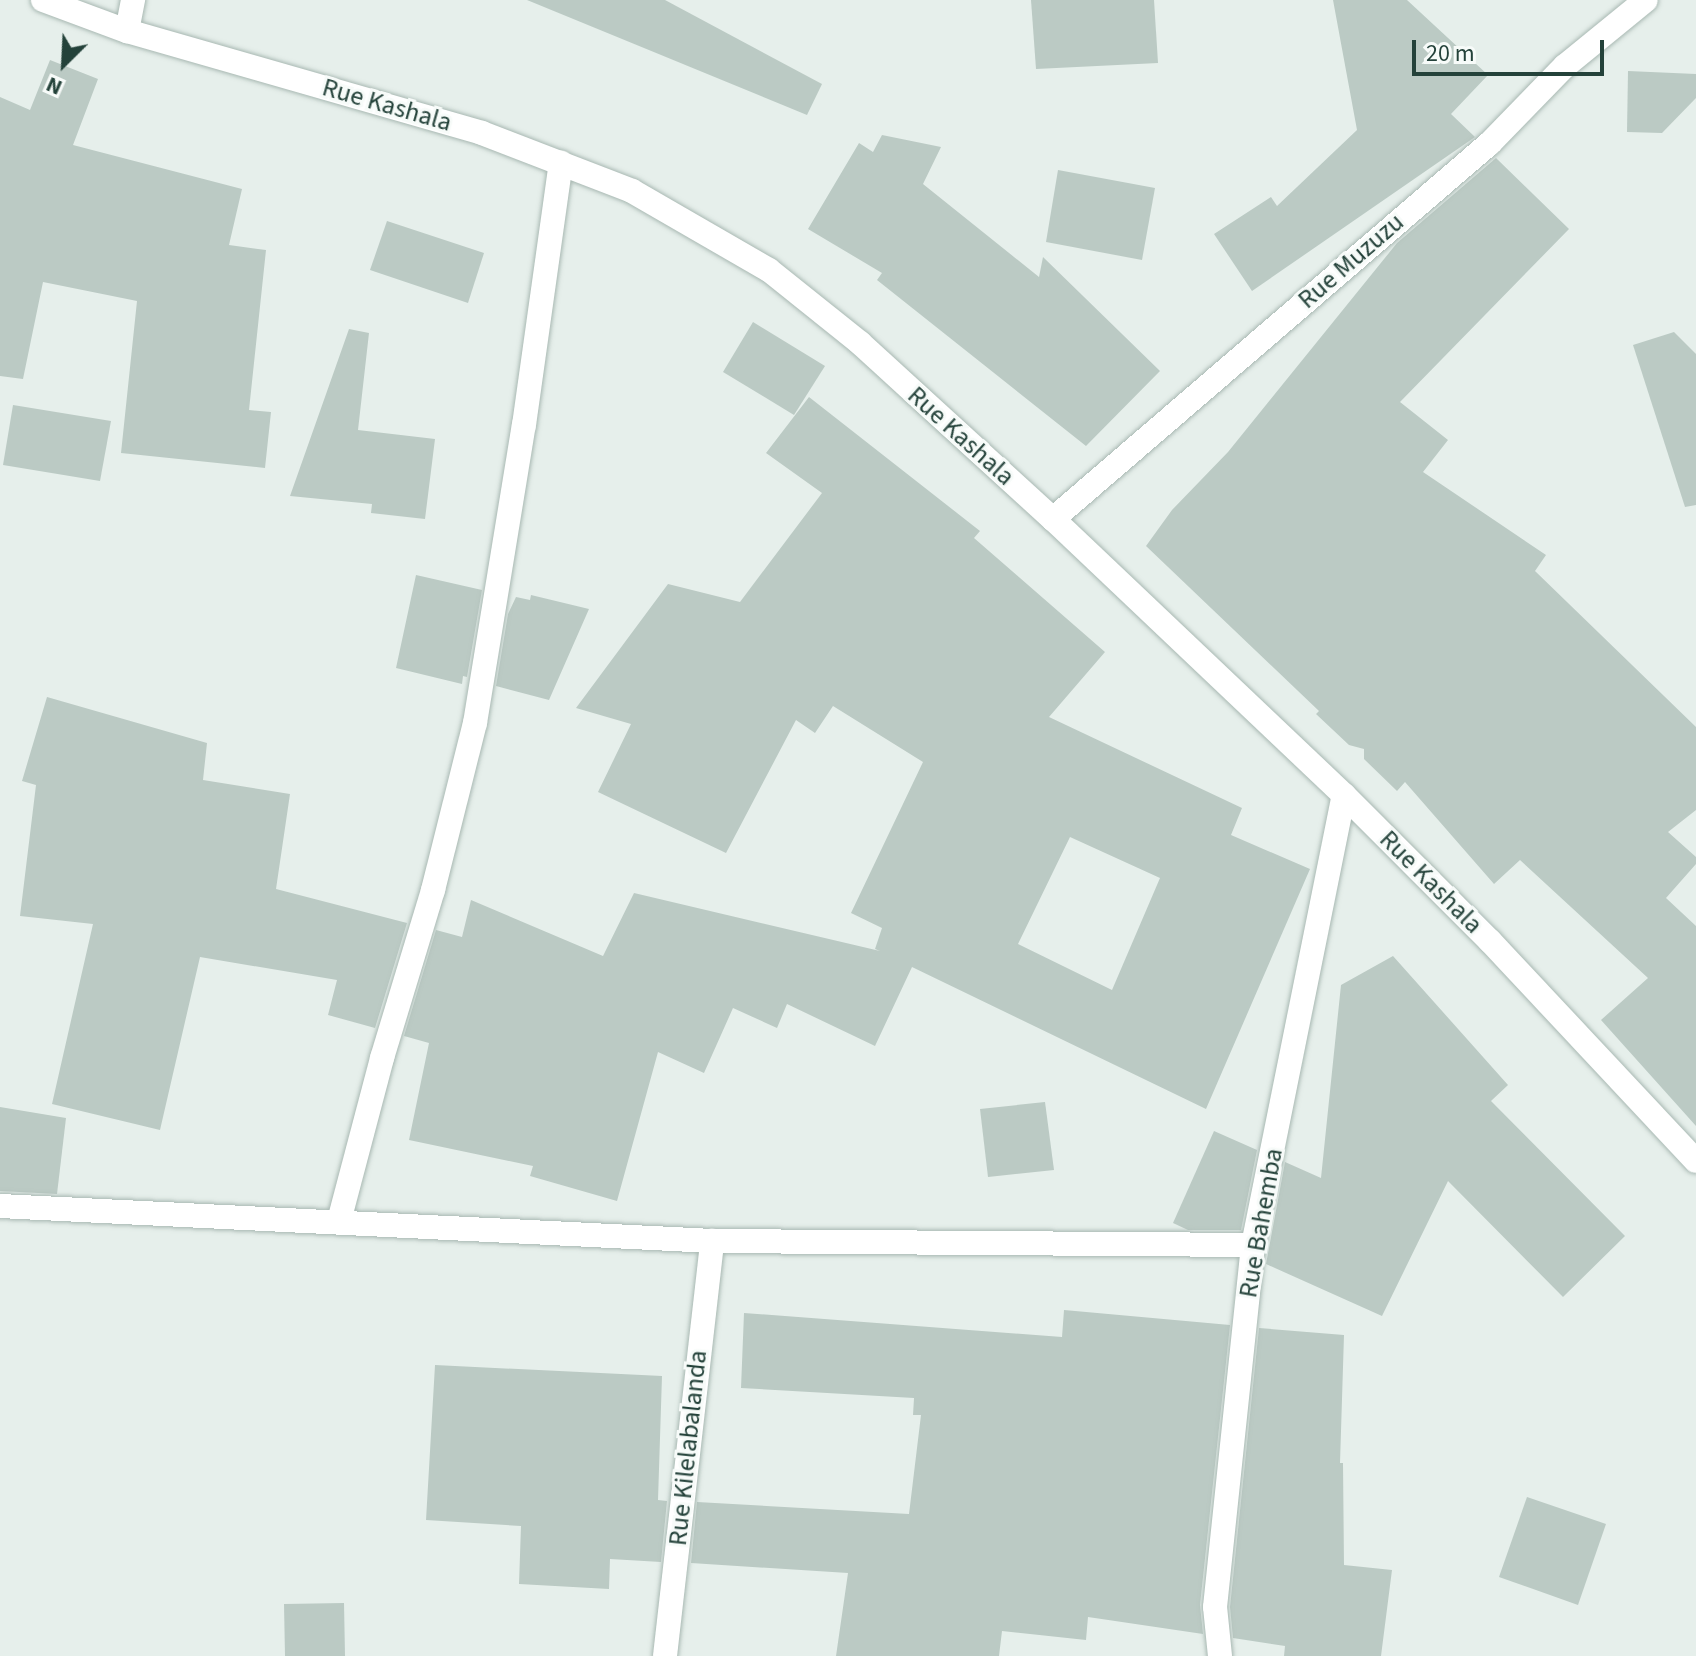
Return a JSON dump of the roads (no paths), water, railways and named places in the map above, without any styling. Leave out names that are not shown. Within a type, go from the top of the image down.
[{"type":"street","name":"Rue Kashala","points":[[43,0],[127,31],[482,133],[632,191],[769,270],[860,343],[1053,519],[1344,795],[1490,941],[1696,1161]]},
{"type":"street","points":[[127,31],[133,0]]},
{"type":"street","name":"Rue Muzuzu","points":[[1053,519],[1490,143],[1565,66],[1646,0]]},
{"type":"street","points":[[339,1221],[382,1058],[433,890],[475,723],[524,425],[561,163]]},
{"type":"street","name":"Rue Bahemba","points":[[1220,1656],[1215,1607],[1253,1245],[1344,795]]},
{"type":"street","points":[[0,1206],[712,1241],[1253,1245]]},
{"type":"street","name":"Rue Kilelabalanda","points":[[665,1656],[712,1241]]}]
